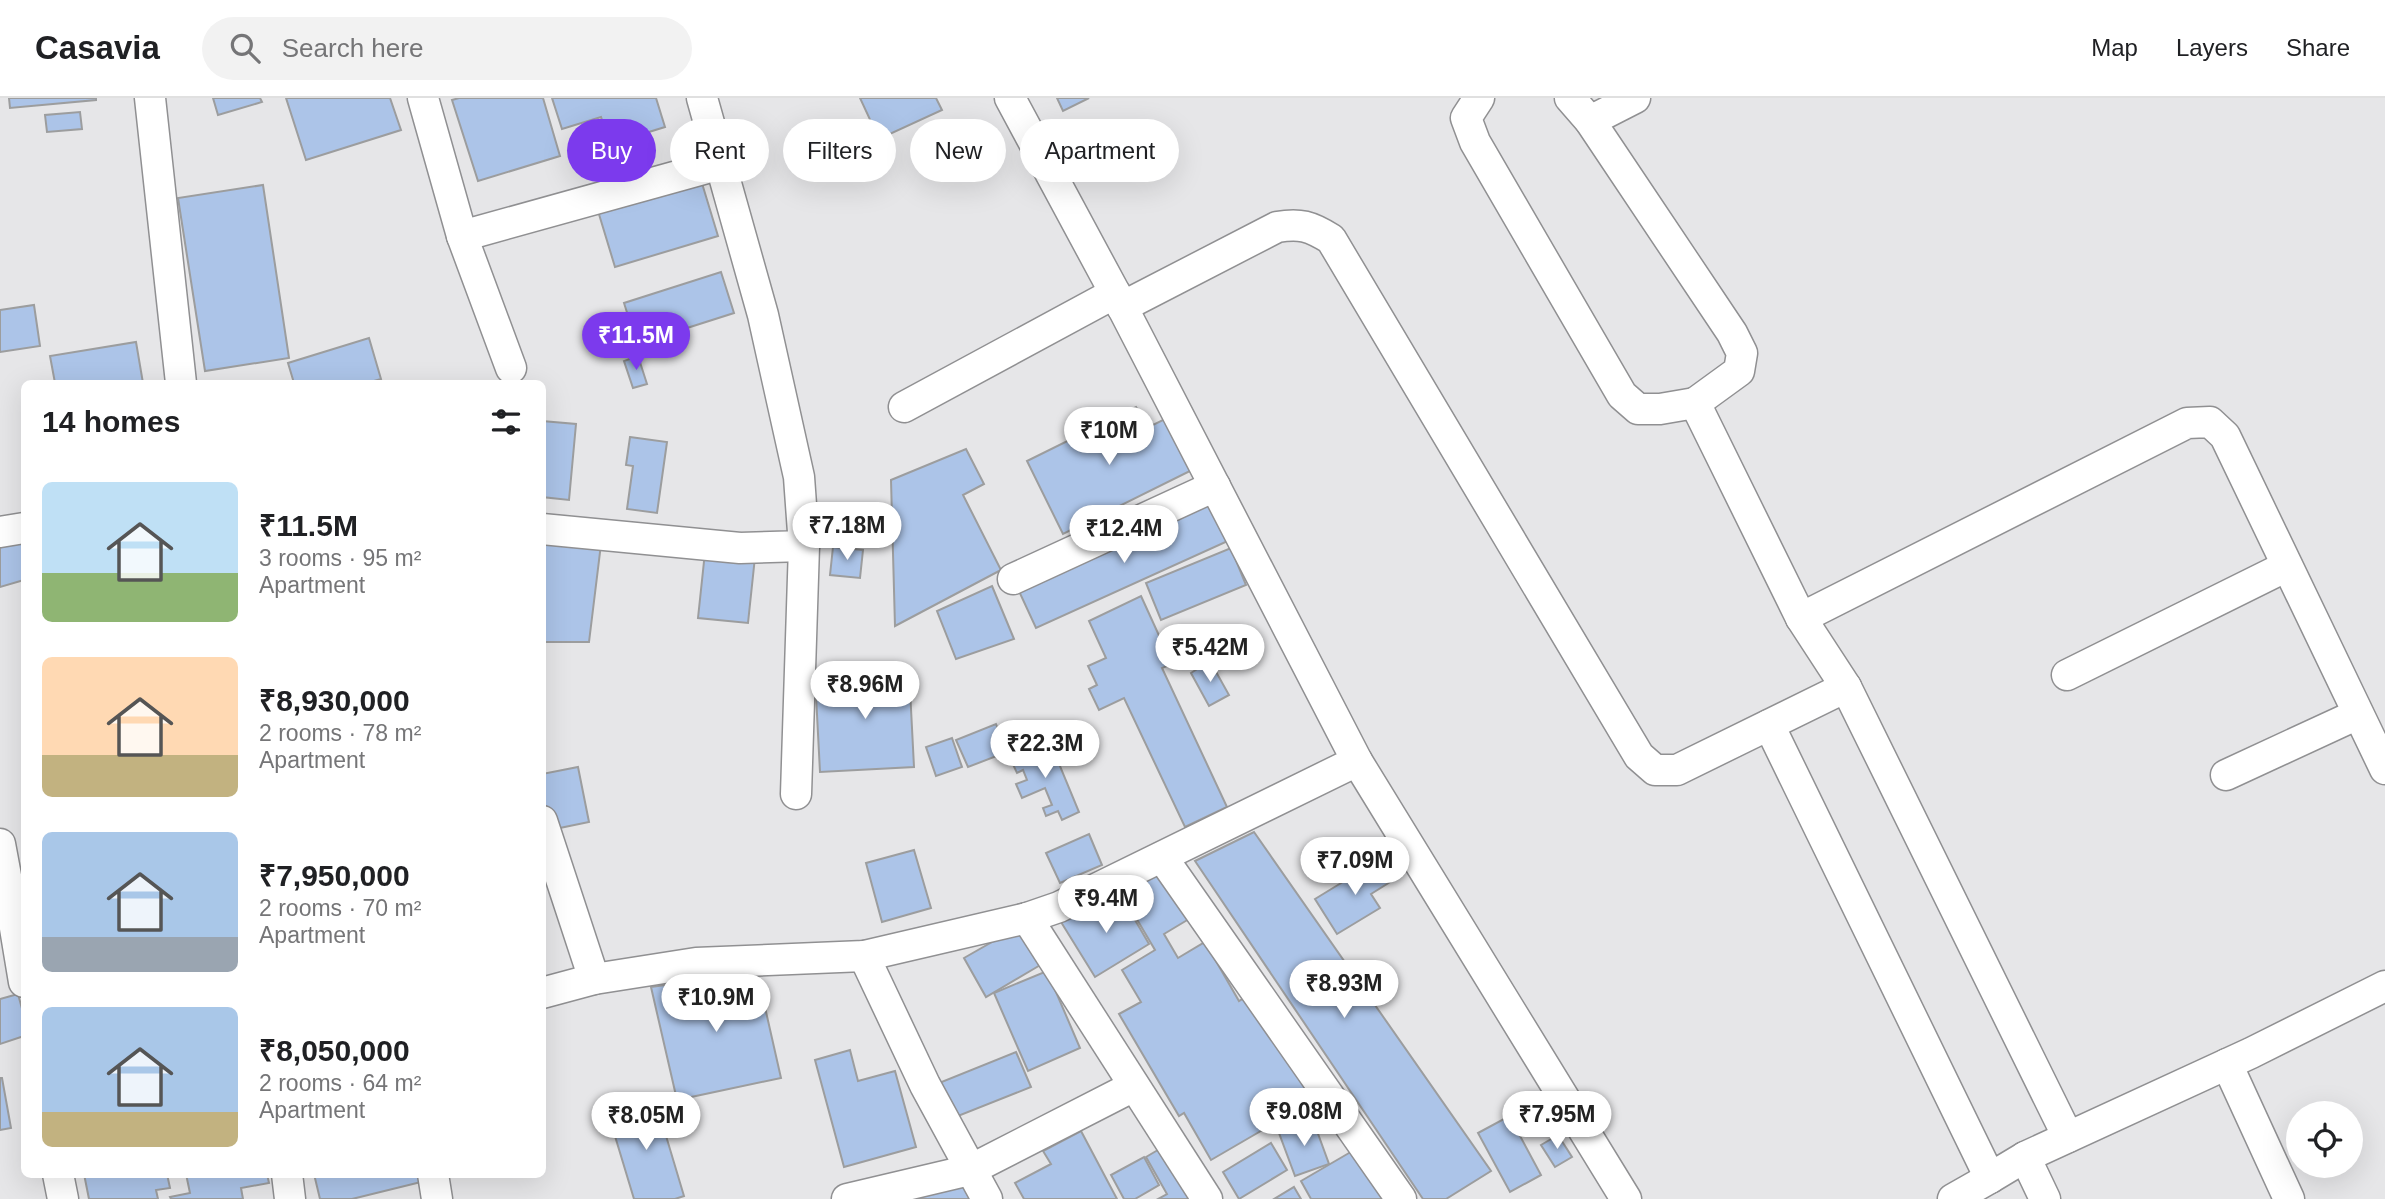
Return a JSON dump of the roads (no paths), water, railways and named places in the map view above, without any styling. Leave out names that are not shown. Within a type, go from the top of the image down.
[{"type":"street","points":[[150,98],[181,380]]},
{"type":"street","points":[[423,98],[462,236],[511,368]]},
{"type":"street","points":[[702,98],[708,119]]},
{"type":"street","points":[[1010,98],[1119,300],[1357,761],[1626,1199]]},
{"type":"street","points":[[1479,98],[1466,118],[1475,142],[1622,395],[1638,408],[1660,409],[1695,403],[1739,371],[1742,354],[1732,333],[1590,121],[1570,98]]},
{"type":"street","points":[[1590,121],[1634,98]]},
{"type":"street","points":[[462,236],[670,178]]},
{"type":"street","points":[[726,182],[763,315],[799,477],[804,546],[796,794]]},
{"type":"street","points":[[904,407],[1119,300],[1277,227],[1295,224],[1315,229],[1331,239],[1639,757],[1656,770],[1677,769],[1846,687]]},
{"type":"street","points":[[1695,403],[1801,618],[1846,687],[2068,1137]]},
{"type":"street","points":[[1801,618],[2187,423],[2210,422],[2225,436],[2385,769]]},
{"type":"street","points":[[1013,579],[1215,486]]},
{"type":"street","points":[[0,532],[21,528]]},
{"type":"street","points":[[546,529],[740,548],[804,546]]},
{"type":"street","points":[[2067,675],[2287,566]]},
{"type":"street","points":[[2226,775],[2358,714]]},
{"type":"street","points":[[1769,725],[1990,1178]]},
{"type":"street","points":[[546,991],[594,979],[696,963],[864,956],[1027,918],[1059,907],[1357,761]]},
{"type":"street","points":[[546,833],[594,979]]},
{"type":"street","points":[[0,844],[11,891],[21,961]]},
{"type":"street","points":[[1162,857],[1401,1199]]},
{"type":"street","points":[[1027,918],[1206,1199]]},
{"type":"street","points":[[864,956],[925,1084],[987,1199]]},
{"type":"street","points":[[1953,1199],[2025,1157],[2227,1064],[2385,986]]},
{"type":"street","points":[[2227,1064],[2289,1199]]},
{"type":"street","points":[[858,1198],[970,1170],[1134,1086]]},
{"type":"street","points":[[2025,1157],[2045,1199]]},
{"type":"street","points":[[59,1178],[63,1199]]},
{"type":"street","points":[[287,1178],[290,1199]]},
{"type":"street","points":[[434,1178],[437,1199]]}]
